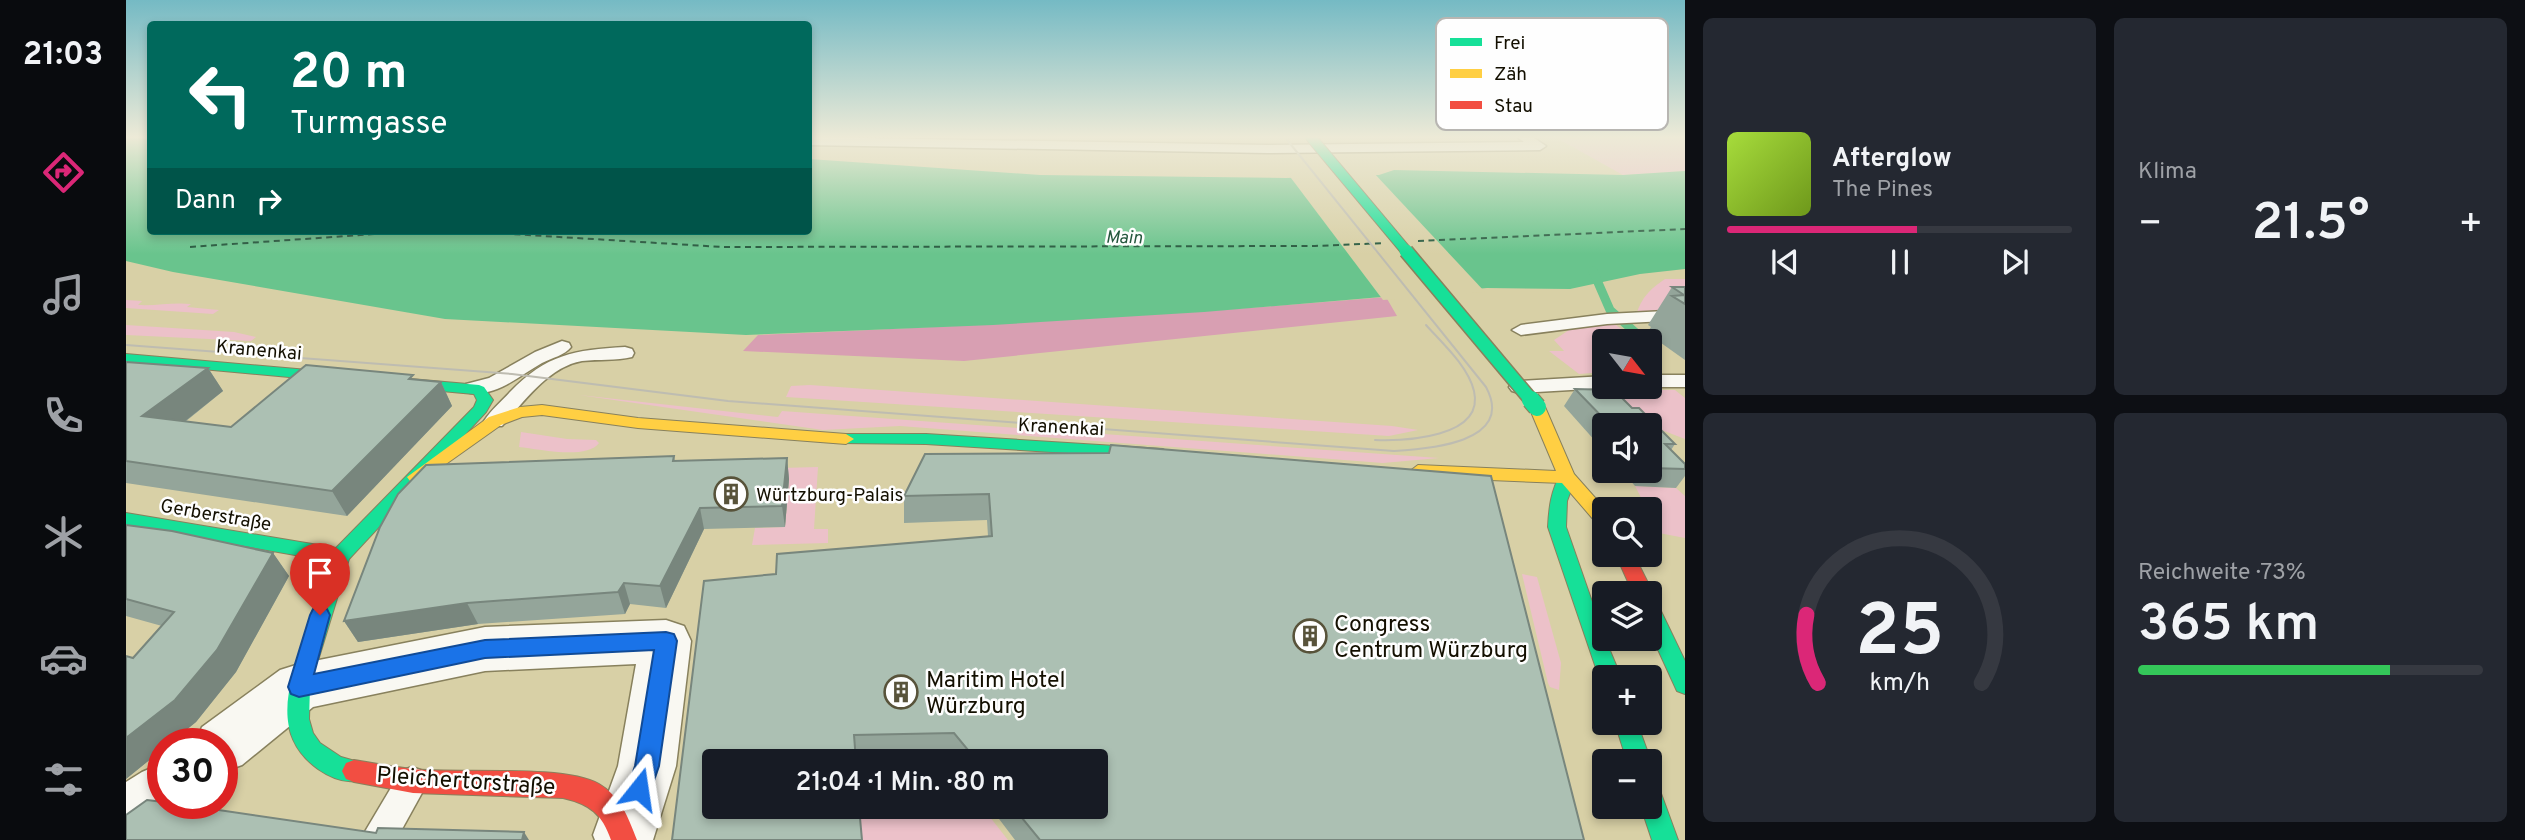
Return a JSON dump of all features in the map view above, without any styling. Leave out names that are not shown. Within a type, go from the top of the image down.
[{"type":"street","points":[[1343,175],[1536,407],[1567,477],[1592,506]]},
{"type":"street","name":"Kranenkai","points":[[126,358],[472,388]]},
{"type":"street","name":"Pleichertorstraße","points":[[472,388],[484,395],[481,409],[340,556],[299,687],[298,719],[303,737],[312,751],[336,768],[413,781],[563,786],[591,793],[604,802],[615,815],[624,838]]},
{"type":"street","name":"Kranenkai","points":[[555,410],[638,423],[831,439],[926,439],[1173,455]]},
{"type":"street","name":"Pleichertorstraße","points":[[416,477],[495,421],[520,412],[555,410]]},
{"type":"street","points":[[1396,470],[1567,477]]},
{"type":"street","points":[[1567,477],[1558,501],[1557,527],[1606,665]]},
{"type":"street","name":"Gerberstraße","points":[[126,519],[340,556]]},
{"type":"street","points":[[1662,635],[1685,684]]},
{"type":"street","points":[[238,734],[299,687],[485,649],[666,641],[647,766],[624,838]]},
{"type":"street","points":[[126,818],[147,803]]},
{"type":"street","points":[[1658,819],[1665,840]]},
{"type":"lane","points":[[1521,330],[1639,316],[1685,315]]},
{"type":"lane","points":[[472,388],[503,381],[530,361],[562,347]]},
{"type":"lane","points":[[495,421],[537,379],[564,360],[583,355],[625,353]]},
{"type":"lane","points":[[1662,381],[1685,381]]},
{"type":"lane","points":[[1510,388],[1592,383]]},
{"type":"lane","points":[[377,840],[413,781]]},
{"type":"shaded area","points":[[1665,279],[1685,279],[1685,292],[1672,311],[1636,315],[1647,294]]},
{"type":"shaded area","points":[[1386,297],[1397,316],[964,361],[743,351],[758,335],[1072,319]]},
{"type":"shaded area","points":[[126,300],[142,301],[138,305],[191,304],[187,307],[219,310],[213,314],[126,308]]},
{"type":"shaded area","points":[[1610,321],[1622,329],[1592,329],[1592,373],[1579,374],[1549,351],[1564,351],[1554,340],[1572,328]]},
{"type":"shaded area","points":[[126,325],[234,332],[256,337],[251,341],[126,335]]},
{"type":"shaded area","points":[[810,385],[1418,430],[1389,436],[786,397],[791,386]]},
{"type":"shaded area","points":[[1662,390],[1675,390],[1685,398],[1685,439],[1662,430],[1662,413],[1635,413],[1614,399],[1662,399]]},
{"type":"shaded area","points":[[579,395],[778,417],[782,411],[1439,458],[1383,463],[900,426],[823,430]]},
{"type":"shaded area","points":[[521,432],[596,440],[599,443],[593,448],[573,452],[519,447]]},
{"type":"shaded area","points":[[818,467],[814,529],[828,529],[828,543],[752,545],[755,528],[785,527],[789,479],[638,472]]},
{"type":"shaded area","points":[[1635,486],[1676,488],[1685,496],[1685,538],[1662,534],[1662,497],[1641,497]]},
{"type":"shaded area","points":[[1522,574],[1537,577],[1561,663],[1559,690],[1550,687],[1548,683]]},
{"type":"shaded area","points":[[860,819],[991,819],[1008,840],[862,840]]},
{"type":"water","name":"Main","points":[[126,175],[147,175],[147,235],[812,235],[812,175],[1286,178],[1373,175],[1685,175],[1685,269],[1640,274],[1570,289],[1487,288],[1204,312],[993,325],[746,335],[445,319],[173,272],[126,261]]},
{"type":"pier","points":[[1289,175],[1376,175],[1485,292],[1383,300]]},
{"type":"building","points":[[1672,287],[1685,287],[1685,304],[1672,296],[1684,295]]},
{"type":"building","points":[[126,362],[208,368],[142,416],[231,427],[306,365],[413,375],[409,379],[441,382],[332,491],[126,461]]},
{"type":"building","points":[[1575,389],[1592,389],[1592,399],[1623,399],[1632,408],[1639,408],[1644,413],[1598,413]]},
{"type":"building","points":[[1662,431],[1675,444],[1665,444],[1685,464],[1685,469],[1662,468]]},
{"type":"building","points":[[1111,445],[1491,476],[1584,840],[1040,840],[1023,819],[1108,819],[1108,749],[967,749],[954,733],[854,735],[855,749],[702,749],[702,819],[860,819],[862,840],[672,840],[704,581],[776,574],[777,554],[992,536],[989,494],[904,496],[925,454],[1109,453]]},
{"type":"building","points":[[674,456],[673,461],[787,458],[782,506],[700,508],[660,586],[624,583],[618,592],[467,603],[344,621],[380,527],[398,494],[426,465]]},
{"type":"building","points":[[126,525],[172,531],[273,553],[217,650],[175,700],[126,738],[126,656],[133,658],[174,612],[126,599]]},
{"type":"building","points":[[147,800],[147,819],[238,819],[238,813],[376,833],[378,828],[524,832],[522,840],[126,840],[126,815]]},
{"type":"waterway","points":[[1593,271],[1610,310],[1631,329]]},
{"type":"ferry route","points":[[1418,241],[1685,229]]},
{"type":"ferry route","points":[[190,247],[360,235]]},
{"type":"ferry route","points":[[527,235],[723,247],[1315,246],[1385,243]]},
{"type":"tram line","points":[[126,345],[512,374],[728,401],[1394,451],[1446,445],[1479,431],[1489,420],[1492,406],[1486,387],[1316,175]]},
{"type":"tram line","points":[[1375,440],[1404,439],[1440,433],[1467,419],[1474,407],[1474,391],[1466,373],[1454,355],[1426,325]]},
{"type":"traffic: fast","points":[[1343,175],[1537,407]]},
{"type":"traffic: fast","points":[[126,358],[479,390],[485,400],[481,409],[340,556],[299,687],[298,719],[303,737],[312,751],[336,768],[354,771]]},
{"type":"traffic: fast","points":[[846,439],[926,439],[1163,454]]},
{"type":"traffic: fast","points":[[1567,477],[1558,501],[1557,527],[1606,665]]},
{"type":"traffic: fast","points":[[126,519],[340,556]]},
{"type":"traffic: fast","points":[[1662,635],[1685,684]]},
{"type":"traffic: fast","points":[[1630,735],[1635,749]]},
{"type":"traffic: fast","points":[[1658,819],[1665,840]]},
{"type":"traffic: slow","points":[[1537,407],[1567,477],[1592,506]]},
{"type":"traffic: slow","points":[[416,477],[495,421],[520,412],[542,410],[638,423],[846,439]]},
{"type":"traffic: slow","points":[[1418,471],[1567,477]]},
{"type":"traffic: jam","points":[[1631,567],[1637,581]]},
{"type":"traffic: jam","points":[[354,771],[413,781],[563,786],[591,793],[615,815],[624,840]]},
{"type":"place","name":"Würtzburg-Palais","points":[[731,494]]},
{"type":"place","name":"Congress Centrum Würzburg","points":[[1310,636]]},
{"type":"place","name":"Maritim Hotel Würzburg","points":[[901,692]]},
{"type":"route","points":[[320,615],[299,687],[485,649],[666,641],[647,766],[639,789]]}]
